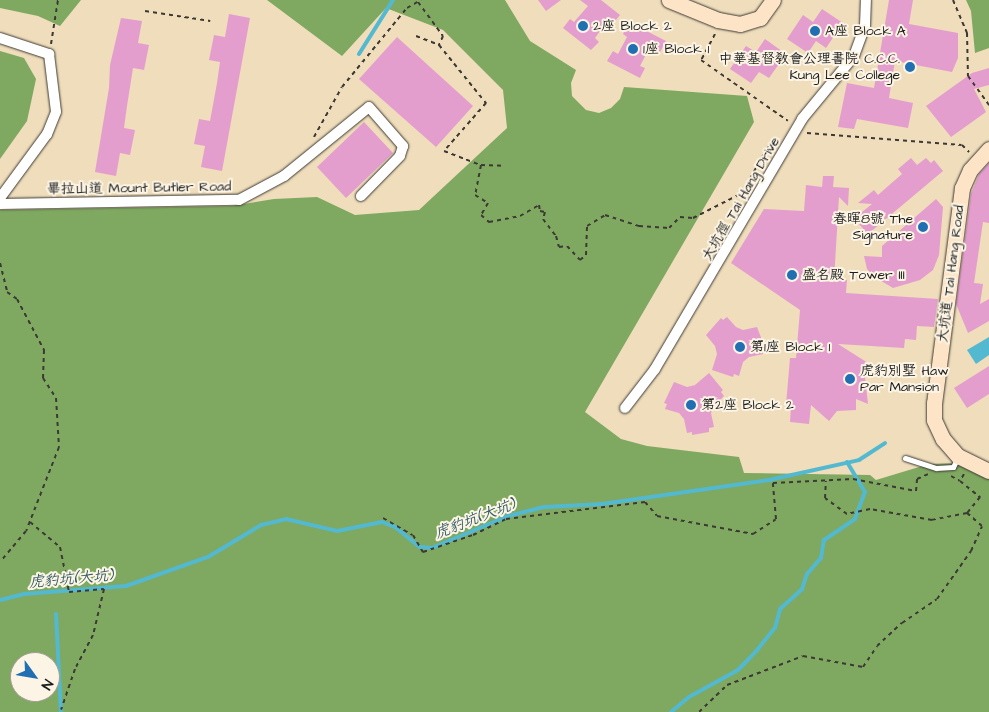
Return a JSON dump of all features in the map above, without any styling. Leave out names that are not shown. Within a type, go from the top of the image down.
[{"type":"main road","points":[[669,0],[718,20],[740,24],[760,18],[773,0]]},
{"type":"main road","name":"大坑道 Tai Hang Road","points":[[989,149],[970,170],[962,188],[934,403],[937,428],[958,456],[989,471]]},
{"type":"street","name":"大坑徑 Tai Hang Drive","points":[[625,408],[655,369],[802,119],[854,56],[865,26],[866,0]]},
{"type":"street","points":[[0,38],[49,54],[56,112],[47,134],[0,198]]},
{"type":"street","name":"畢拉山道 Mount Butler Road","points":[[0,204],[239,200],[284,176],[369,107],[403,146],[400,156],[361,196]]},
{"type":"lane","points":[[905,458],[936,468],[953,467],[958,456]]},
{"type":"path","points":[[49,54],[58,0]]},
{"type":"path","points":[[312,141],[342,87],[407,8],[421,0]]},
{"type":"path","points":[[953,0],[967,33],[968,76],[989,105]]},
{"type":"path","points":[[418,2],[443,36],[439,44]]},
{"type":"path","points":[[145,12],[210,21]]},
{"type":"path","points":[[717,30],[701,60],[790,122]]},
{"type":"path","points":[[416,36],[439,44],[486,103],[444,151],[481,165],[505,166]]},
{"type":"path","points":[[804,133],[962,144],[970,154]]},
{"type":"path","points":[[481,165],[476,195],[488,203],[481,215],[489,222],[520,216],[539,205],[540,211],[545,212],[543,219],[556,236],[559,247],[567,246],[580,260],[586,255],[587,226],[605,215],[639,226],[669,228],[680,217],[693,218],[742,193],[767,148],[778,143]]},
{"type":"path","points":[[0,263],[7,292],[17,300],[44,350],[43,378],[56,398],[59,447],[26,531],[0,562]]},
{"type":"path","points":[[960,481],[967,470]]},
{"type":"path","points":[[383,518],[413,535],[423,552],[472,535],[506,519],[645,502],[657,516],[754,534],[776,519],[773,483],[853,479],[916,490],[917,479],[931,473]]},
{"type":"path","points":[[826,480],[825,498],[847,514],[870,509],[932,520],[967,513],[980,497],[960,481],[946,474]]},
{"type":"path","points":[[699,712],[727,685],[803,656],[862,667],[877,646],[902,623],[937,599],[971,551],[982,526],[967,513]]},
{"type":"path","points":[[30,522],[60,547],[69,592],[104,588],[93,635],[75,669],[61,710]]},
{"type":"green space","points":[[0,0],[81,0],[60,26],[38,16],[0,8]]},
{"type":"green space","points":[[267,0],[505,0],[530,41],[576,70],[571,83],[572,96],[586,110],[599,113],[611,108],[620,99],[624,87],[747,96],[754,122],[585,412],[621,439],[647,446],[739,457],[744,473],[870,475],[876,480],[929,464],[963,463],[989,473],[989,712],[0,712],[0,210],[232,206],[274,199],[317,197],[355,215],[419,210],[507,128],[503,90],[443,30],[386,8],[342,56]]},
{"type":"green space","points":[[966,0],[989,0],[989,48],[975,53],[971,11]]},
{"type":"green space","points":[[0,51],[24,58],[36,79],[27,121],[0,159]]},
{"type":"water","points":[[989,337],[989,355],[976,364],[967,350]]},
{"type":"building","points":[[538,0],[561,0],[546,11]]},
{"type":"building","name":"2座 Block 2","points":[[580,0],[601,0],[620,15],[611,26],[605,24],[595,38],[599,42],[591,50],[563,28],[570,19],[574,22],[588,6]]},
{"type":"building","points":[[889,0],[913,0],[909,24],[958,33],[958,58],[952,72],[895,61],[889,98],[913,103],[908,128],[857,119],[854,129],[838,127],[847,83],[874,88]]},
{"type":"building","name":"A座 Block A","points":[[822,9],[843,23],[826,48],[816,41],[808,53],[787,39],[803,15],[813,22]]},
{"type":"building","points":[[229,14],[250,18],[222,171],[201,167],[205,146],[194,144],[199,119],[210,121],[220,62],[209,60],[214,35],[225,37]]},
{"type":"building","points":[[121,18],[142,21],[138,43],[149,45],[144,70],[133,68],[124,128],[135,130],[130,155],[120,153],[116,176],[95,172],[109,88],[110,65]]},
{"type":"building","name":"1座 Block 1","points":[[629,22],[666,41],[660,52],[650,47],[640,66],[645,68],[640,78],[607,61],[613,51],[618,54],[627,37],[623,34]]},
{"type":"building","points":[[397,37],[473,106],[436,147],[359,79]]},
{"type":"building","points":[[765,39],[786,54],[769,78],[759,72],[751,83],[730,69],[746,46],[756,52]]},
{"type":"building","points":[[989,68],[989,85],[974,89],[986,112],[951,137],[926,106],[972,73]]},
{"type":"building","points":[[364,122],[393,153],[346,198],[317,167]]},
{"type":"building","points":[[911,158],[917,165],[926,158],[931,163],[934,160],[943,171],[868,234],[859,224],[862,221],[857,216],[872,204],[858,203],[874,190],[878,195],[902,174],[898,169]]},
{"type":"building","points":[[989,163],[989,223],[983,222],[974,283],[983,284],[980,304],[989,299],[989,321],[968,333],[956,304],[971,194],[979,174]]},
{"type":"building","points":[[823,176],[834,176],[833,187],[849,188],[848,206],[839,197],[834,280],[847,280],[846,293],[938,299],[934,327],[917,326],[916,340],[905,339],[904,348],[838,344],[868,363],[864,368],[868,404],[856,399],[856,410],[837,411],[829,421],[811,405],[809,424],[790,422],[791,406],[786,405],[790,358],[796,358],[800,310],[731,263],[764,209],[804,211],[806,185],[822,187]]},
{"type":"building","name":"春暉8號 The Signature","points":[[936,199],[943,207],[939,255],[933,270],[920,280],[893,288],[873,276],[867,269],[864,256],[882,257],[882,246]]},
{"type":"building","name":"第1座 Block 1","points":[[727,317],[736,327],[743,330],[757,327],[765,348],[762,349],[763,354],[749,357],[743,362],[739,376],[734,374],[733,377],[712,370],[717,354],[715,346],[706,335],[721,318],[723,320]]},
{"type":"building","points":[[989,366],[989,394],[967,408],[954,388]]},
{"type":"building","name":"第2座 Block 2","points":[[709,373],[723,390],[721,392],[724,396],[714,406],[711,413],[714,427],[709,428],[709,432],[692,435],[692,432],[687,433],[684,419],[679,413],[665,409],[667,404],[664,403],[674,382],[687,387],[695,385]]},
{"type":"waterway","points":[[359,54],[393,0]]},
{"type":"waterway","name":"虎豹坑(大坑)","points":[[0,600],[24,594],[126,586],[208,557],[261,525],[286,519],[337,531],[382,522],[395,527],[420,547],[432,548],[508,516],[545,507],[602,504],[769,480],[859,460],[885,443]]},
{"type":"waterway","points":[[671,712],[689,697],[738,670],[775,628],[780,609],[802,589],[807,574],[821,558],[824,540],[855,519],[865,492],[847,462]]},
{"type":"waterway","points":[[56,614],[61,712]]},
{"type":"place","name":"2座 Block 2","points":[[583,26]]},
{"type":"place","name":"A座 Block A","points":[[815,31]]},
{"type":"place","name":"1座 Block 1","points":[[633,49]]},
{"type":"place","name":"中華基督教會公理書院 C.C.C. Kung Lee College","points":[[910,67]]},
{"type":"place","name":"春暉8號 The Signature","points":[[923,227]]},
{"type":"place","name":"盛名殿 Tower III","points":[[792,275]]},
{"type":"place","name":"第1座 Block 1","points":[[740,347]]},
{"type":"place","name":"虎豹別墅 Haw Par Mansion","points":[[850,379]]},
{"type":"place","name":"第2座 Block 2","points":[[691,405]]}]
